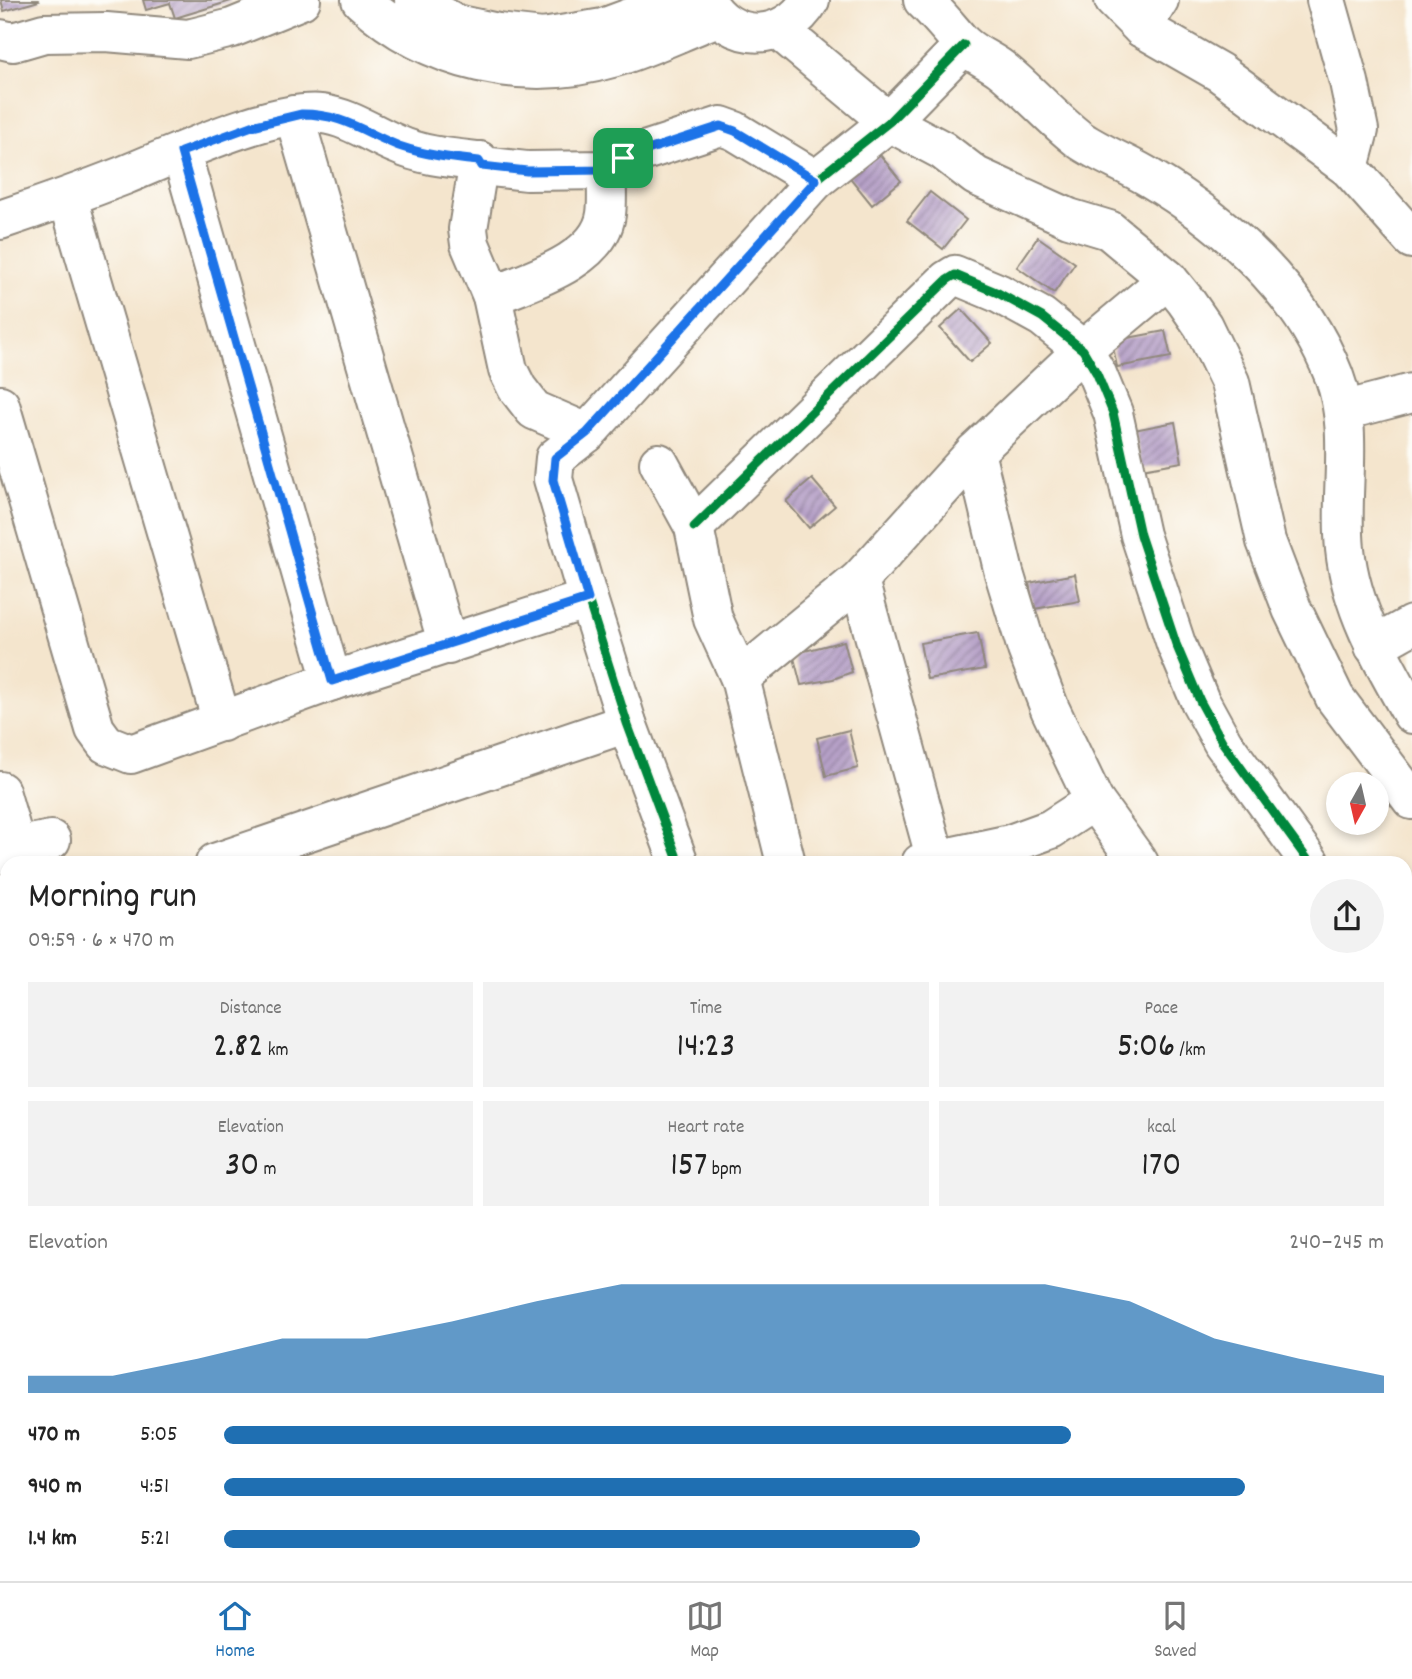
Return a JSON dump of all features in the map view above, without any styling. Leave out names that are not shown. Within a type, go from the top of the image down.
[{"type":"street","points":[[0,39],[13,42],[44,33],[106,32],[188,39],[232,28],[301,0]]},
{"type":"street","points":[[361,0],[398,29],[445,54],[493,65],[543,71],[612,59],[712,8],[731,26],[746,32],[779,30],[793,22],[810,0]]},
{"type":"street","points":[[414,0],[456,23],[498,33],[543,38],[603,28],[678,0]]},
{"type":"street","points":[[923,0],[964,45],[1001,69],[1080,140],[1168,188],[1201,212],[1239,244],[1280,286],[1310,325],[1335,379],[1343,411],[1346,457],[1343,527],[1349,575],[1374,646],[1412,714]]},
{"type":"street","points":[[1114,0],[1151,14],[1219,72],[1349,168],[1412,239]]},
{"type":"street","points":[[1326,0],[1349,82],[1359,130],[1349,168]]},
{"type":"street","points":[[779,30],[889,122],[942,150],[976,176],[1069,218],[1109,230],[1168,279],[1203,326],[1230,382],[1266,541],[1292,610],[1335,698],[1412,800]]},
{"type":"street","points":[[676,856],[627,723],[588,599],[553,480],[555,458],[587,433],[816,180],[889,122],[964,45]]},
{"type":"street","points":[[0,220],[68,198],[252,126],[294,115],[324,114],[354,124],[397,145],[431,156],[479,161]]},
{"type":"street","points":[[294,115],[448,645]]},
{"type":"street","points":[[479,161],[482,166],[527,171],[607,170],[623,158],[721,126],[735,131],[816,180]]},
{"type":"street","points":[[181,152],[332,681]]},
{"type":"street","points":[[479,161],[468,229],[470,244],[492,296],[508,370],[517,388],[534,410],[587,433]]},
{"type":"street","points":[[492,296],[552,273],[580,254],[599,234],[606,216],[607,170]]},
{"type":"street","points":[[68,198],[222,722]]},
{"type":"street","points":[[694,527],[947,280],[955,275],[998,293],[1042,317],[1083,350],[1097,374],[1113,413],[1140,535],[1177,644],[1200,701],[1223,743],[1305,856]]},
{"type":"street","points":[[740,678],[859,580],[975,452],[1083,350],[1168,279]]},
{"type":"street","points":[[1343,411],[1412,393]]},
{"type":"street","points":[[0,405],[95,729],[106,744],[131,754],[332,681],[588,599]]},
{"type":"street","points":[[975,452],[1004,573],[1027,649],[1050,709],[1094,801],[1134,856]]},
{"type":"street","points":[[659,463],[694,527],[713,619],[740,678],[784,856]]},
{"type":"street","points":[[859,580],[928,856]]},
{"type":"street","points":[[1374,646],[1412,625]]},
{"type":"street","points":[[236,856],[627,723]]},
{"type":"street","points":[[0,791],[23,847]]},
{"type":"street","points":[[953,856],[1010,844],[1041,833],[1094,801]]},
{"type":"building","points":[[1,0],[38,0],[39,1],[4,11]]},
{"type":"building","points":[[143,0],[231,1],[175,18],[170,3],[146,10]]},
{"type":"building","points":[[873,146],[901,181],[872,205],[843,169]]},
{"type":"building","points":[[930,192],[966,220],[943,249],[907,221]]},
{"type":"building","points":[[1038,237],[1075,263],[1054,293],[1017,267]]},
{"type":"building","points":[[961,309],[992,343],[970,362],[940,328]]},
{"type":"building","points":[[1165,331],[1171,357],[1117,367],[1112,341]]},
{"type":"building","points":[[1175,422],[1182,462],[1142,469],[1134,430]]},
{"type":"building","points":[[812,479],[835,506],[809,528],[786,501]]},
{"type":"building","points":[[1075,574],[1080,601],[1034,609],[1029,583]]},
{"type":"building","points":[[978,633],[985,669],[927,679],[920,643]]},
{"type":"building","points":[[844,641],[852,672],[801,685],[793,654]]},
{"type":"building","points":[[849,730],[858,768],[826,776],[817,738]]},
{"type":"cycle path","points":[[676,856],[627,723],[588,599],[553,479],[555,458],[587,433],[816,180],[889,122],[964,45]]},
{"type":"cycle path","points":[[694,527],[947,280],[955,275],[998,293],[1042,317],[1083,350],[1097,374],[1113,413],[1140,535],[1176,644],[1200,701],[1223,743],[1305,856]]},
{"type":"route","points":[[302,114],[324,114],[354,124],[397,145],[431,156],[479,161],[482,166],[527,171],[607,170],[623,158],[721,126],[735,131],[816,180],[587,433],[555,458],[553,480],[588,599],[332,681],[181,152],[252,126],[302,114]]}]
